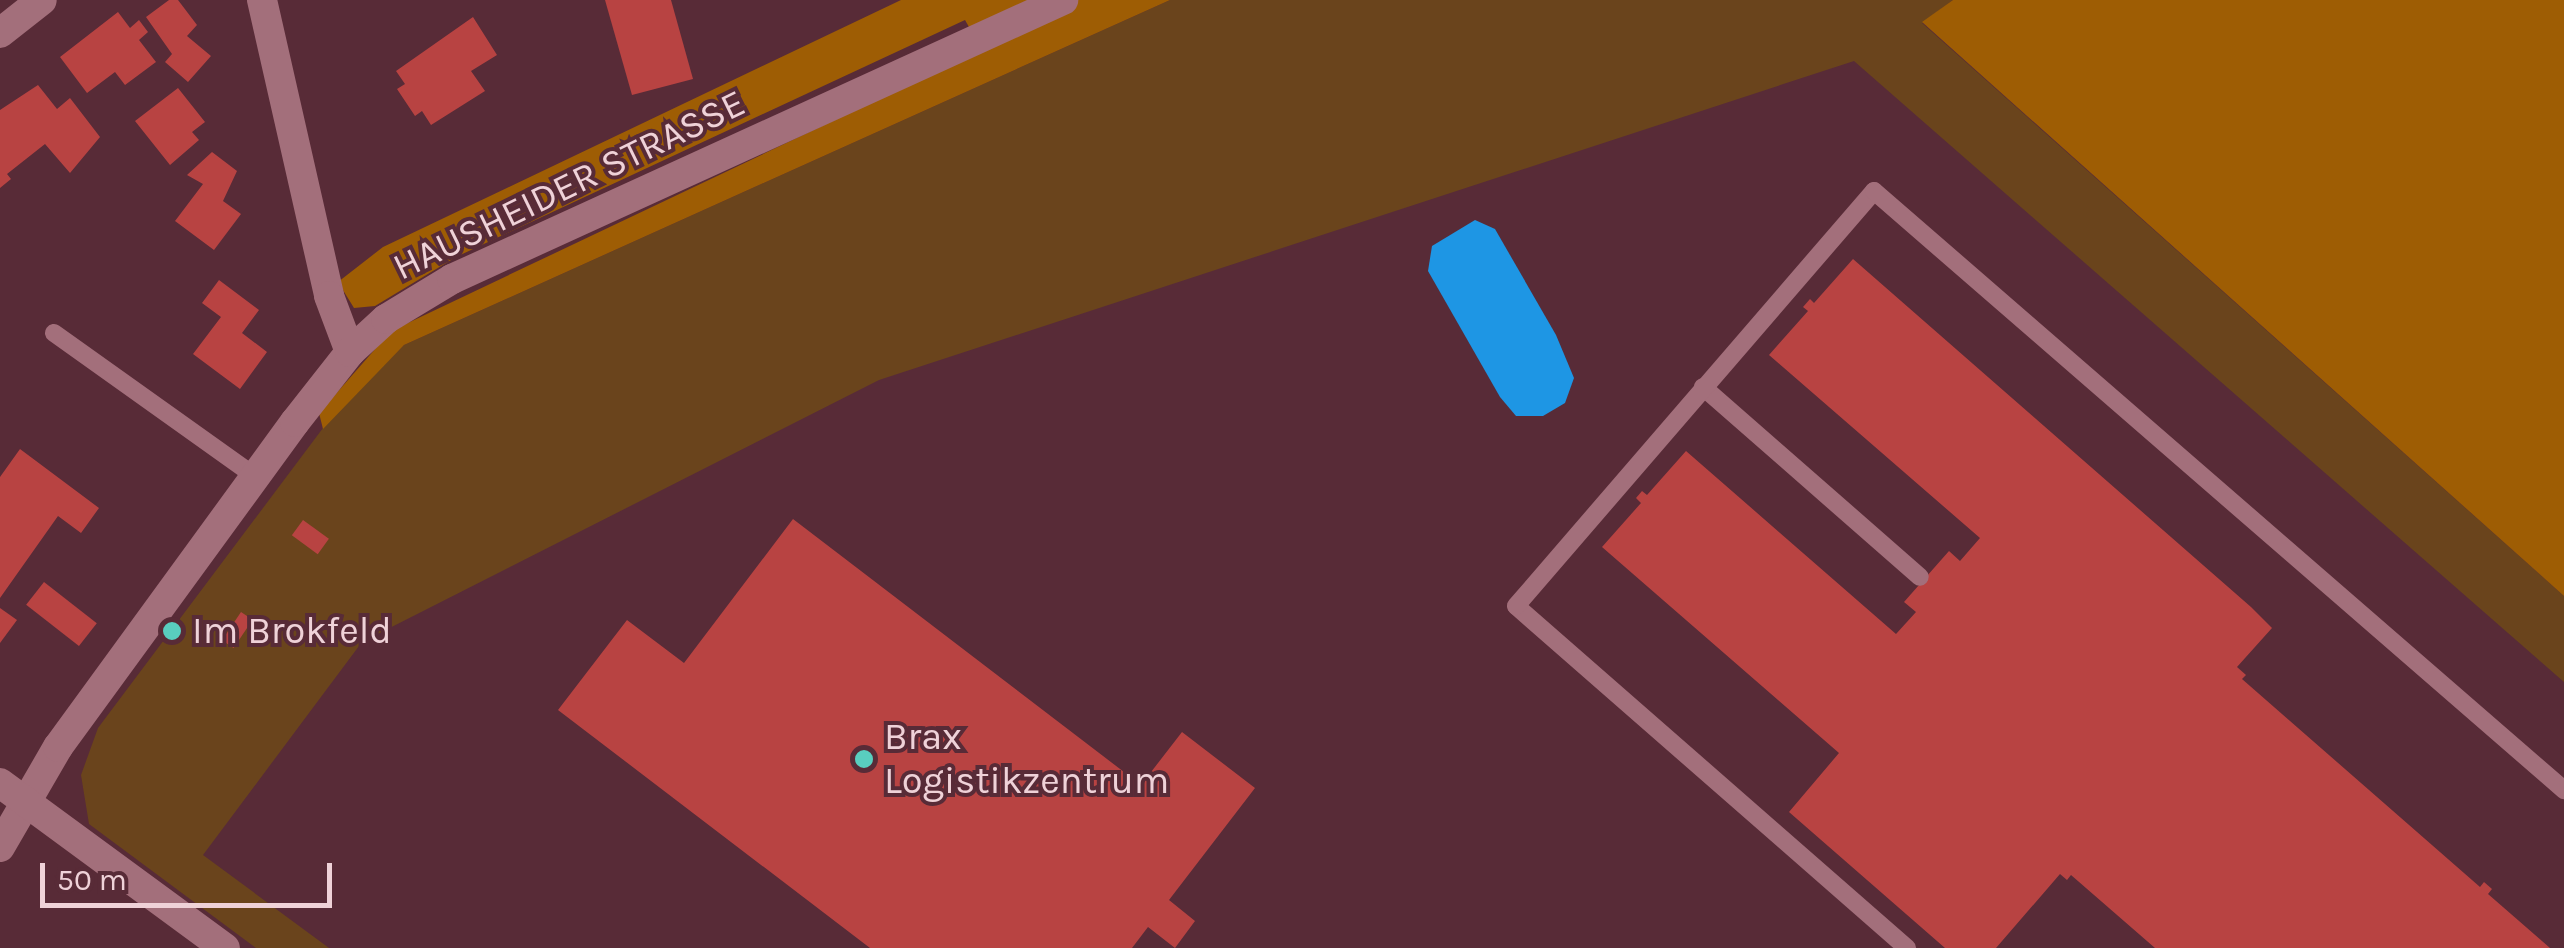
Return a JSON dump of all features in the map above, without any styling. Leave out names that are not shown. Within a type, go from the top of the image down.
[{"type":"street","points":[[0,33],[42,0]]},
{"type":"street","points":[[262,0],[330,296],[350,352]]},
{"type":"street","name":"HAUSHEIDER STRASSE","points":[[0,847],[12,792],[58,747],[350,352],[386,319],[452,279],[1063,0]]},
{"type":"street","points":[[12,792],[225,948]]},
{"type":"lane","points":[[1907,948],[1516,606],[1874,192],[2564,790]]},
{"type":"lane","points":[[54,332],[256,477]]},
{"type":"lane","points":[[1703,387],[1920,577]]},
{"type":"shaded area","points":[[901,0],[1170,0],[404,345],[323,429],[319,413],[391,331],[982,50],[965,20],[456,257],[375,306],[354,308],[338,282],[383,247]]},
{"type":"shaded area","points":[[1170,0],[1953,0],[1922,23],[2564,596],[2564,682],[1854,61],[879,380],[362,642],[203,855],[329,948],[256,948],[89,824],[81,775],[98,728],[332,416],[404,345]]},
{"type":"shaded area","points":[[1953,0],[2564,0],[2564,596],[1922,22]]},
{"type":"water","points":[[1475,220],[1495,229],[1556,335],[1574,378],[1565,403],[1543,416],[1516,416],[1500,397],[1428,271],[1432,246]]},
{"type":"building","points":[[169,0],[178,0],[197,25],[187,36],[211,56],[188,82],[165,62],[172,54],[146,17]]},
{"type":"building","points":[[605,0],[671,0],[693,79],[632,95]]},
{"type":"building","points":[[118,12],[130,28],[139,20],[148,32],[139,40],[156,62],[125,85],[115,72],[87,93],[60,57]]},
{"type":"building","points":[[473,17],[497,55],[471,71],[485,91],[431,125],[422,111],[415,116],[397,89],[405,84],[396,71]]},
{"type":"building","points":[[38,85],[57,109],[70,98],[100,137],[70,173],[45,144],[7,174],[11,179],[0,188],[0,110]]},
{"type":"building","points":[[178,88],[205,122],[192,132],[199,140],[170,165],[135,121]]},
{"type":"building","points":[[212,152],[237,171],[223,201],[241,214],[214,250],[175,221],[203,184],[187,175]]},
{"type":"building","points":[[1853,259],[2251,607],[2272,628],[2237,667],[2246,675],[2242,679],[2480,887],[2484,882],[2492,889],[2488,894],[2550,948],[2155,948],[2071,875],[2067,880],[2060,874],[1996,948],[1945,948],[1789,812],[1839,753],[1602,547],[1641,503],[1636,498],[1642,491],[1647,495],[1686,451],[1896,634],[1916,612],[1904,602],[1949,551],[1960,561],[1980,538],[1769,355],[1808,311],[1803,307],[1810,299],[1814,303]]},
{"type":"building","points":[[219,280],[259,310],[242,333],[267,352],[240,389],[193,354],[221,317],[202,303]]},
{"type":"building","points":[[20,449],[99,508],[81,533],[58,516],[0,598],[0,477]]},
{"type":"building","name":"Brax Logistikzentrum","points":[[793,519],[1141,785],[1182,732],[1255,788],[1169,900],[1195,921],[1175,948],[1148,927],[1132,948],[870,948],[558,710],[627,620],[684,663]]},
{"type":"building","points":[[303,520],[329,539],[318,554],[292,535]]},
{"type":"building","points":[[44,582],[97,623],[79,646],[26,605]]},
{"type":"building","points":[[0,608],[17,620],[0,643]]},
{"type":"building","points":[[241,612],[253,620],[234,648],[222,640]]},
{"type":"place","name":"Im Brokfeld","points":[[172,631]]},
{"type":"place","name":"Brax Logistikzentrum","points":[[864,759]]}]
